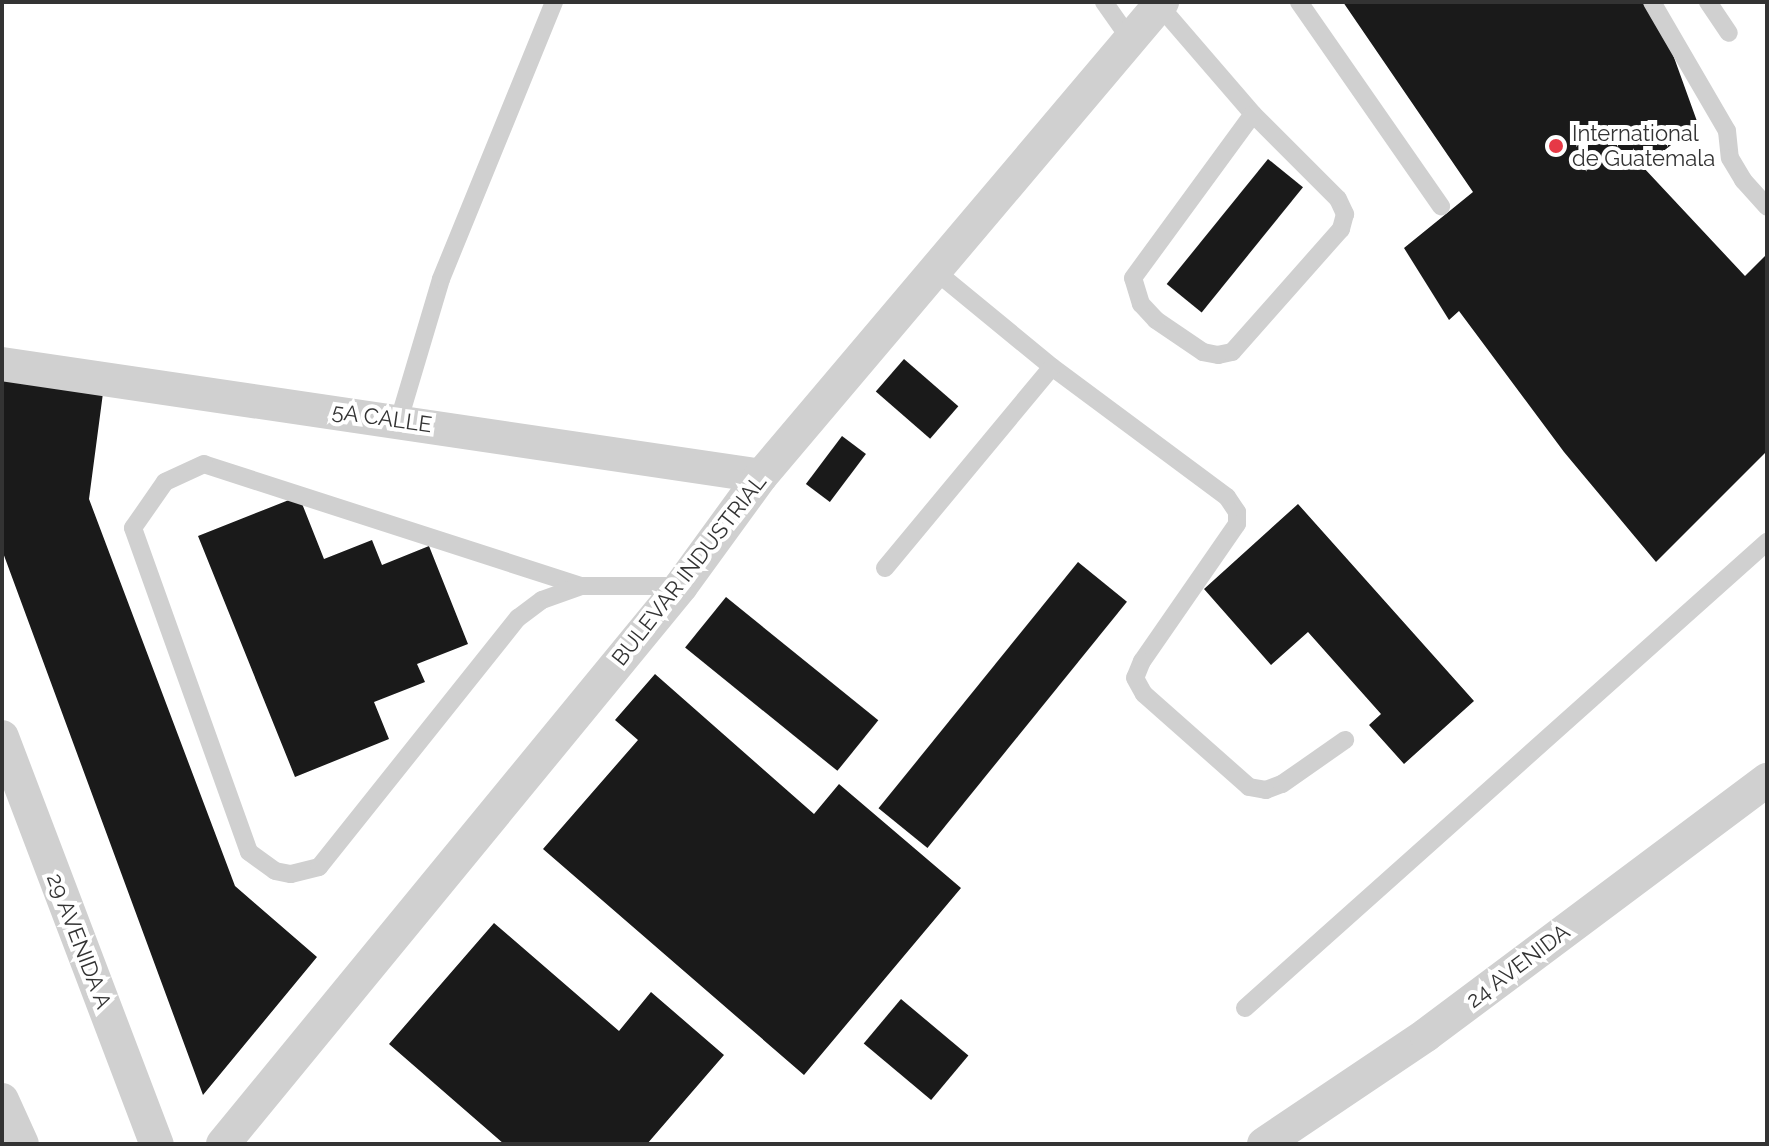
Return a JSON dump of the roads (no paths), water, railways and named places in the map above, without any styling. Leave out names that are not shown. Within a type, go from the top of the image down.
[{"type":"street","name":"BULEVAR INDUSTRIAL","points":[[223,1144],[681,586],[761,476],[1160,4]]},
{"type":"street","name":"5A CALLE","points":[[2,364],[399,420],[761,476]]},
{"type":"street","name":"29 AVENIDA A","points":[[2,737],[157,1144]]},
{"type":"street","name":"24 AVENIDA","points":[[1264,1144],[1426,1035],[1767,780]]},
{"type":"street","points":[[2,1100],[22,1144]]},
{"type":"lane","points":[[399,420],[441,279],[554,2]]},
{"type":"lane","points":[[1104,2],[1130,39]]},
{"type":"lane","points":[[1299,2],[1441,206]]},
{"type":"lane","points":[[1652,2],[1727,131],[1737,169],[1767,207]]},
{"type":"lane","points":[[1708,2],[1729,33]]},
{"type":"lane","points":[[1160,4],[1253,114],[1338,199],[1345,214],[1341,229],[1242,341],[1232,352],[1218,355],[1203,352],[1156,320],[1141,304],[1133,278],[1253,114]]},
{"type":"lane","points":[[934,270],[1052,367],[1227,497],[1237,512],[1237,524],[1142,661],[1135,678],[1144,694],[1249,787],[1266,790],[1282,784],[1345,740]]},
{"type":"lane","points":[[885,568],[1052,367]]},
{"type":"lane","points":[[581,586],[542,600],[518,618],[319,867],[291,874],[275,871],[249,852],[133,528],[165,482],[204,464],[581,586],[681,586]]},
{"type":"lane","points":[[1245,1008],[1767,542]]},
{"type":"place","name":"International de Guatemala","points":[[1556,146]]}]
